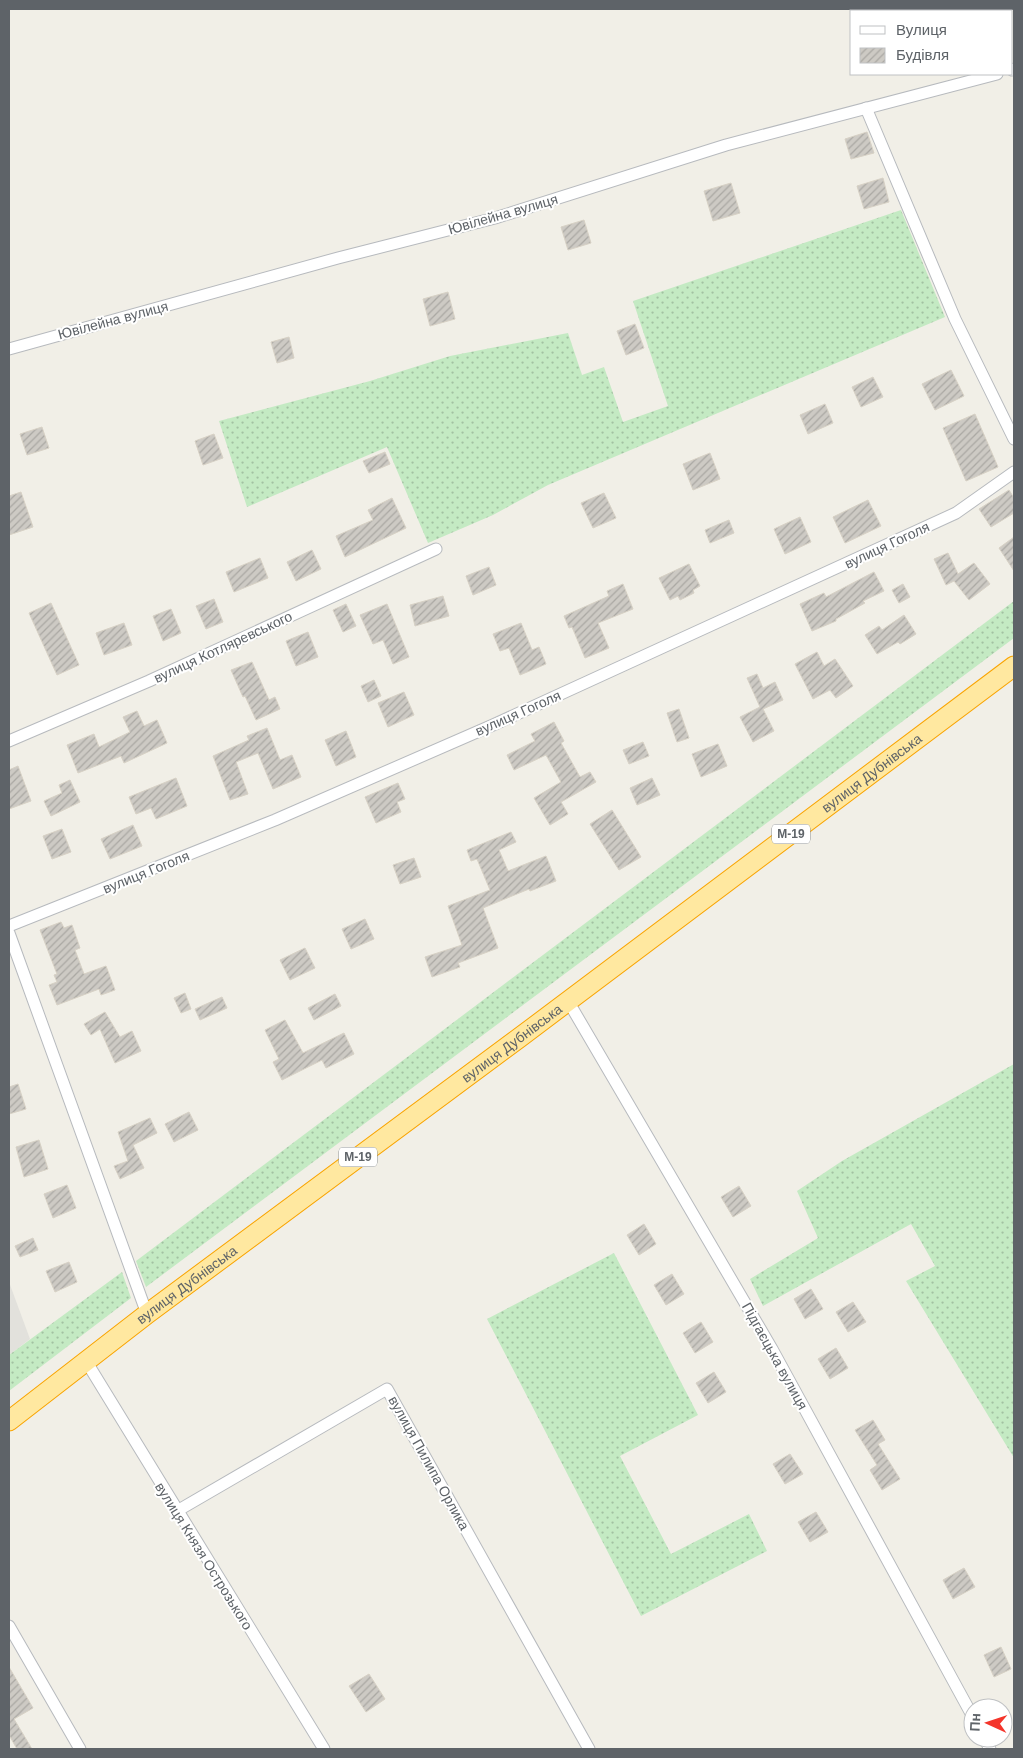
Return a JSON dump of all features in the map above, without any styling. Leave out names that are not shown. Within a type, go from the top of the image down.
[{"type":"highway","name":"вулиця Дубнівська","points":[[9,1421],[147,1314],[1014,666]]},
{"type":"street","name":"Ювілейна вулиця","points":[[9,349],[328,261],[495,218],[726,145],[993,75]]},
{"type":"street","points":[[866,108],[955,319],[1014,439]]},
{"type":"street","name":"вулиця Гоголя","points":[[9,926],[275,820],[502,721],[956,513],[1014,472]]},
{"type":"street","name":"вулиця Котляревського","points":[[9,742],[149,681],[436,549]]},
{"type":"street","points":[[9,932],[147,1314]]},
{"type":"street","name":"Підгаєцька вулиця","points":[[568,1001],[772,1349],[963,1699]]},
{"type":"street","name":"вулиця Князя Острозького","points":[[86,1361],[324,1749]]},
{"type":"street","name":"вулиця Пилипа Орлика","points":[[177,1511],[387,1389],[589,1749]]},
{"type":"street","points":[[9,1626],[80,1749]]},
{"type":"shaded area","points":[[9,1282],[30,1339],[9,1355]]},
{"type":"green space","points":[[901,210],[945,317],[548,485],[493,515],[428,543],[387,447],[247,507],[219,421],[370,381],[450,356],[568,333],[582,375],[604,367],[623,422],[668,406],[633,301]]},
{"type":"green space","points":[[1014,601],[1014,638],[146,1287],[136,1261]]},
{"type":"green space","points":[[1014,1064],[1014,1458],[906,1281],[935,1266],[911,1224],[763,1306],[750,1279],[818,1238],[797,1191],[842,1161]]},
{"type":"green space","points":[[614,1253],[698,1415],[620,1456],[671,1554],[749,1514],[767,1551],[641,1616],[487,1319]]},
{"type":"green space","points":[[122,1272],[131,1298],[9,1391],[9,1355]]},
{"type":"building","points":[[867,132],[874,153],[851,159],[845,139]]},
{"type":"building","points":[[883,178],[889,202],[864,209],[857,186]]},
{"type":"building","points":[[731,183],[740,213],[713,221],[704,191]]},
{"type":"building","points":[[584,220],[591,243],[568,250],[561,227]]},
{"type":"building","points":[[448,292],[455,319],[430,326],[423,299]]},
{"type":"building","points":[[635,324],[644,348],[626,355],[617,331]]},
{"type":"building","points":[[289,337],[294,358],[277,363],[271,342]]},
{"type":"building","points":[[951,370],[964,396],[935,410],[922,384]]},
{"type":"building","points":[[873,377],[883,397],[861,407],[852,387]]},
{"type":"building","points":[[825,404],[833,423],[808,434],[800,415]]},
{"type":"building","points":[[975,414],[998,467],[966,481],[943,428]]},
{"type":"building","points":[[42,427],[49,448],[27,455],[20,434]]},
{"type":"building","points":[[214,434],[223,458],[203,465],[195,441]]},
{"type":"building","points":[[385,452],[390,464],[369,473],[363,461]]},
{"type":"building","points":[[710,453],[720,479],[693,490],[683,464]]},
{"type":"building","points":[[1009,490],[1014,498],[1014,513],[991,527],[979,509]]},
{"type":"building","points":[[21,492],[33,527],[9,535],[9,496]]},
{"type":"building","points":[[604,493],[616,518],[593,528],[581,503]]},
{"type":"building","points":[[392,498],[406,528],[345,557],[336,536],[373,520],[368,510]]},
{"type":"building","points":[[868,500],[881,526],[845,543],[833,517]]},
{"type":"building","points":[[800,517],[811,542],[785,554],[774,529]]},
{"type":"building","points":[[729,520],[734,533],[710,543],[705,530]]},
{"type":"building","points":[[1014,537],[1014,571],[999,548]]},
{"type":"building","points":[[312,550],[321,569],[296,581],[287,562]]},
{"type":"building","points":[[948,553],[958,574],[974,563],[990,584],[969,600],[954,581],[946,585],[934,559]]},
{"type":"building","points":[[260,558],[268,578],[234,592],[226,572]]},
{"type":"building","points":[[689,564],[700,586],[693,590],[694,593],[680,600],[678,596],[670,600],[659,578]]},
{"type":"building","points":[[489,567],[496,585],[473,595],[466,576]]},
{"type":"building","points":[[874,572],[884,591],[863,601],[865,603],[836,619],[836,621],[812,631],[800,604],[824,593],[826,597]]},
{"type":"building","points":[[623,584],[633,609],[598,623],[609,648],[585,658],[572,627],[569,628],[564,616],[609,596],[607,591]]},
{"type":"building","points":[[903,584],[910,597],[899,603],[892,590]]},
{"type":"building","points":[[443,596],[449,616],[415,626],[410,605]]},
{"type":"building","points":[[214,599],[223,622],[206,629],[196,606]]},
{"type":"building","points":[[51,603],[79,665],[57,675],[29,613]]},
{"type":"building","points":[[346,604],[356,626],[343,632],[333,610]]},
{"type":"building","points":[[387,604],[409,657],[393,664],[383,640],[373,644],[360,615]]},
{"type":"building","points":[[171,609],[181,633],[163,641],[153,616]]},
{"type":"building","points":[[904,615],[916,634],[900,644],[898,642],[877,654],[865,635],[879,626],[882,630]]},
{"type":"building","points":[[124,623],[132,645],[104,655],[96,633]]},
{"type":"building","points":[[521,623],[532,650],[539,647],[546,664],[520,675],[509,648],[500,651],[493,634]]},
{"type":"building","points":[[308,632],[318,657],[296,666],[286,641]]},
{"type":"building","points":[[817,652],[824,666],[835,659],[853,686],[836,698],[830,690],[813,699],[795,664]]},
{"type":"building","points":[[252,662],[269,700],[275,697],[280,709],[256,720],[231,670]]},
{"type":"building","points":[[757,674],[763,688],[775,682],[783,700],[763,709],[774,731],[753,742],[740,717],[760,707],[747,678]]},
{"type":"building","points":[[374,680],[381,696],[368,702],[361,686]]},
{"type":"building","points":[[404,692],[414,715],[388,727],[378,703]]},
{"type":"building","points":[[679,709],[689,738],[677,742],[667,713]]},
{"type":"building","points":[[137,711],[144,726],[157,720],[167,743],[124,763],[121,756],[78,773],[67,745],[94,734],[99,747],[130,732],[123,717]]},
{"type":"building","points":[[554,722],[564,741],[561,743],[580,777],[590,772],[596,782],[561,802],[568,814],[550,825],[534,798],[561,782],[546,755],[514,770],[507,755],[535,741],[531,734]]},
{"type":"building","points":[[267,728],[280,760],[292,755],[301,777],[273,789],[258,753],[236,762],[248,794],[230,800],[213,756],[249,740],[247,736]]},
{"type":"building","points":[[346,731],[356,757],[336,766],[325,740]]},
{"type":"building","points":[[643,742],[649,756],[629,764],[623,750]]},
{"type":"building","points":[[718,744],[727,766],[701,777],[692,754]]},
{"type":"building","points":[[18,766],[31,801],[9,809],[9,770]]},
{"type":"building","points":[[176,778],[187,806],[156,819],[151,808],[136,814],[129,797]]},
{"type":"building","points":[[652,778],[660,795],[637,805],[630,788]]},
{"type":"building","points":[[70,780],[80,802],[51,816],[44,801],[62,793],[59,785]]},
{"type":"building","points":[[398,783],[405,799],[397,802],[401,812],[376,823],[365,797]]},
{"type":"building","points":[[612,810],[641,857],[619,870],[590,824]]},
{"type":"building","points":[[133,825],[142,846],[110,859],[101,839]]},
{"type":"building","points":[[62,829],[71,852],[52,859],[43,836]]},
{"type":"building","points":[[511,832],[516,842],[499,850],[508,871],[546,856],[556,881],[530,891],[529,889],[483,908],[498,948],[458,963],[460,967],[432,977],[425,957],[462,945],[448,906],[490,890],[477,859],[471,861],[467,850]]},
{"type":"building","points":[[414,858],[421,877],[400,884],[393,865]]},
{"type":"building","points":[[365,919],[374,939],[351,949],[342,929]]},
{"type":"building","points":[[61,922],[64,928],[72,925],[80,948],[75,950],[84,974],[106,966],[115,990],[101,995],[99,989],[57,1005],[49,985],[57,982],[54,975],[57,974],[40,930]]},
{"type":"building","points":[[305,948],[315,968],[290,980],[280,960]]},
{"type":"building","points":[[185,993],[191,1009],[181,1013],[174,998]]},
{"type":"building","points":[[335,994],[341,1006],[314,1020],[308,1008]]},
{"type":"building","points":[[222,997],[227,1008],[200,1020],[195,1009]]},
{"type":"building","points":[[105,1012],[120,1037],[132,1031],[141,1051],[115,1063],[100,1029],[91,1035],[84,1024]]},
{"type":"building","points":[[285,1020],[303,1053],[344,1033],[354,1054],[326,1068],[322,1060],[282,1080],[273,1062],[279,1059],[265,1030]]},
{"type":"building","points":[[18,1084],[26,1109],[9,1114],[9,1087]]},
{"type":"building","points":[[189,1112],[198,1130],[174,1142],[165,1124]]},
{"type":"building","points":[[150,1118],[157,1133],[133,1145],[144,1168],[120,1179],[114,1166],[128,1161],[118,1132]]},
{"type":"building","points":[[39,1140],[48,1169],[24,1177],[16,1147]]},
{"type":"building","points":[[67,1185],[76,1208],[53,1218],[44,1194]]},
{"type":"building","points":[[739,1186],[751,1206],[733,1217],[721,1197]]},
{"type":"building","points":[[644,1224],[656,1244],[639,1255],[627,1235]]},
{"type":"building","points":[[33,1238],[38,1250],[20,1257],[15,1246]]},
{"type":"building","points":[[69,1262],[77,1282],[55,1292],[46,1271]]},
{"type":"building","points":[[672,1274],[684,1294],[666,1305],[654,1285]]},
{"type":"building","points":[[811,1289],[823,1309],[805,1319],[794,1299]]},
{"type":"building","points":[[853,1302],[866,1322],[848,1332],[836,1312]]},
{"type":"building","points":[[701,1322],[713,1342],[695,1353],[683,1333]]},
{"type":"building","points":[[836,1348],[848,1368],[830,1379],[818,1359]]},
{"type":"building","points":[[714,1372],[726,1392],[708,1403],[696,1383]]},
{"type":"building","points":[[873,1420],[885,1440],[878,1444],[900,1479],[882,1490],[870,1470],[877,1465],[855,1430]]},
{"type":"building","points":[[790,1454],[803,1474],[785,1484],[773,1464]]},
{"type":"building","points":[[816,1512],[828,1532],[810,1542],[798,1522]]},
{"type":"building","points":[[964,1568],[975,1587],[953,1599],[943,1580]]},
{"type":"building","points":[[1001,1647],[1011,1669],[994,1677],[984,1655]]},
{"type":"building","points":[[9,1667],[33,1708],[14,1719],[32,1749],[17,1749],[9,1735]]},
{"type":"building","points":[[369,1674],[385,1699],[366,1712],[349,1686]]}]
